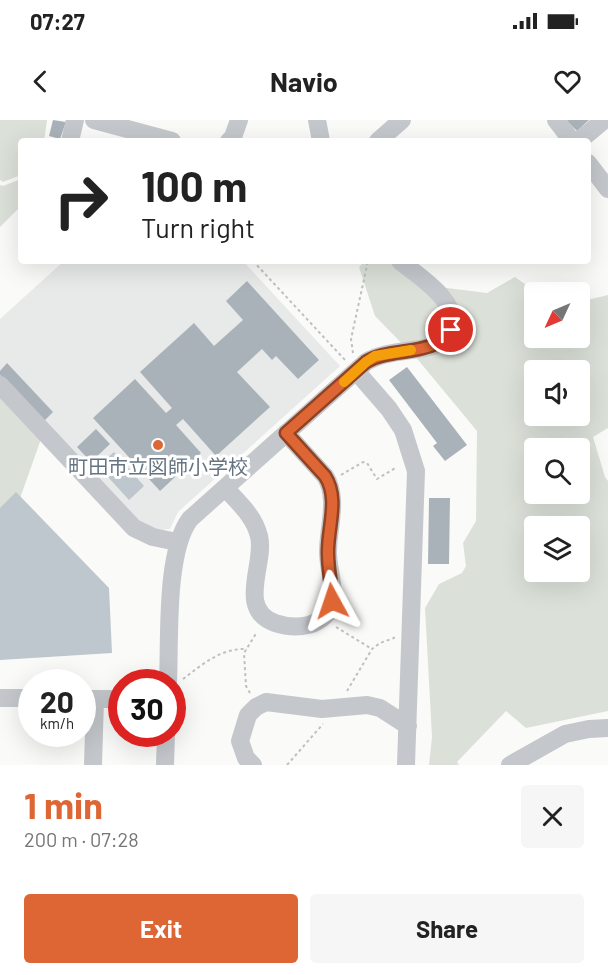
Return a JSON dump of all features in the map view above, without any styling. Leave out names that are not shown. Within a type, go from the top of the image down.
[{"type":"street","points":[[70,138],[75,120]]},
{"type":"street","points":[[94,120],[161,138]]},
{"type":"street","points":[[232,138],[239,120]]},
{"type":"street","points":[[317,120],[320,138]]},
{"type":"street","points":[[381,138],[402,120]]},
{"type":"street","points":[[556,120],[570,138]]},
{"type":"street","points":[[583,138],[604,120]]},
{"type":"street","points":[[591,167],[608,189]]},
{"type":"street","points":[[174,669],[172,589],[174,556],[177,542],[190,519],[375,356],[430,347],[440,343],[451,330],[453,321],[451,308],[443,297],[404,264]]},
{"type":"street","points":[[356,371],[403,430],[413,458],[417,485],[406,765]]},
{"type":"street","points":[[0,385],[134,528],[153,537],[177,542]]},
{"type":"street","points":[[225,488],[246,510],[258,535],[261,547],[254,594],[256,604],[267,619],[289,626],[305,627],[316,623],[328,611],[332,601],[328,551],[332,493],[330,483],[325,476],[286,433]]},
{"type":"street","points":[[0,698],[18,698]]},
{"type":"street","points":[[253,765],[246,758],[240,741],[248,715],[256,707],[266,702],[322,709],[367,705],[380,708],[408,726]]},
{"type":"street","points":[[510,765],[565,734],[608,728]]},
{"type":"street","points":[[92,747],[93,765]]},
{"type":"street","points":[[165,765],[166,747]]},
{"type":"path","points":[[256,264],[356,371]]},
{"type":"path","points":[[356,371],[351,339],[367,264]]},
{"type":"path","points":[[330,483],[358,464],[367,463],[377,479],[413,458]]},
{"type":"path","points":[[322,618],[372,649]]},
{"type":"path","points":[[256,707],[246,686],[244,653],[267,619]]},
{"type":"path","points":[[186,675],[221,653],[235,648],[247,649]]},
{"type":"shaded area","points":[[0,120],[47,120],[44,138],[18,138],[18,176],[3,182],[0,180]]},
{"type":"shaded area","points":[[18,180],[18,210],[0,227],[0,185]]},
{"type":"shaded area","name":"町田市立図師小学校","points":[[61,264],[246,264],[340,366],[178,512],[170,529],[160,530],[137,520],[0,378],[0,319]]},
{"type":"shaded area","points":[[362,264],[393,264],[415,284],[487,293],[515,277],[524,283],[524,348],[590,348],[590,299],[608,295],[608,428],[593,437],[608,481],[608,711],[526,728],[506,711],[457,762],[459,765],[429,765],[432,737],[425,608],[439,584],[462,573],[466,566],[463,543],[476,521],[477,431],[419,361],[375,316],[359,267]]},
{"type":"shaded area","points":[[0,396],[41,439],[17,507],[0,569]]},
{"type":"shaded area","points":[[114,452],[144,486],[129,500],[98,466]]},
{"type":"shaded area","points":[[16,492],[109,588],[112,653],[0,660],[0,508]]},
{"type":"building","points":[[53,120],[66,122],[60,138],[49,136]]},
{"type":"building","points":[[566,120],[589,120],[577,131]]},
{"type":"building","points":[[247,281],[319,360],[298,379],[276,356],[272,360],[262,349],[237,372],[270,407],[216,456],[183,419],[176,425],[201,453],[160,491],[93,418],[135,379],[166,413],[172,408],[140,372],[194,323],[214,346],[243,320],[226,301]]},
{"type":"building","points":[[7,363],[53,412],[44,421],[0,375],[0,371]]},
{"type":"building","points":[[407,367],[467,445],[445,461],[433,446],[437,443],[389,380]]},
{"type":"building","points":[[96,429],[110,444],[91,462],[77,447]]},
{"type":"building","points":[[429,498],[450,498],[449,564],[428,564]]},
{"type":"slow traffic","points":[[344,382],[375,356],[411,350]]},
{"type":"place","name":"町田市立図師小学校","points":[[158,445]]},
{"type":"route","points":[[332,601],[328,565],[332,507],[330,483],[286,433],[375,356],[430,347],[440,343],[451,330]]}]
